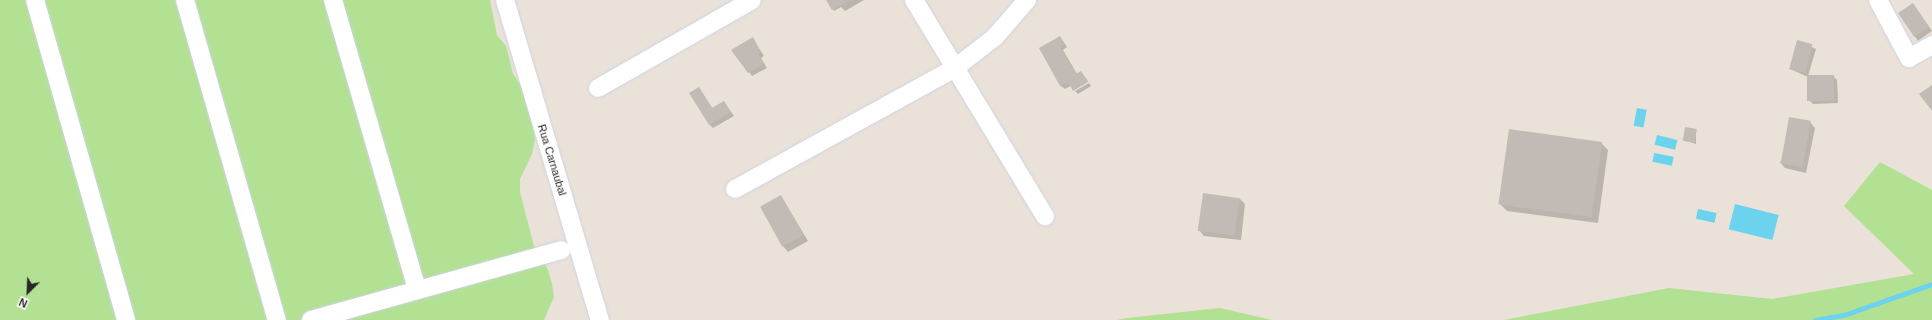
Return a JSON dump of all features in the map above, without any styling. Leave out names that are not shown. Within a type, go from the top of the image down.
[{"type":"street","points":[[35,0],[126,320]]},
{"type":"street","points":[[185,0],[277,320]]},
{"type":"street","points":[[333,0],[417,290]]},
{"type":"street","name":"Rua Carnaubal","points":[[505,0],[600,320]]},
{"type":"street","points":[[598,88],[752,0]]},
{"type":"street","points":[[914,0],[1045,216]]},
{"type":"street","points":[[735,189],[955,68],[995,37],[1027,0]]},
{"type":"street","points":[[1878,0],[1910,58],[1932,45]]},
{"type":"street","points":[[311,320],[561,250]]},
{"type":"green space","points":[[0,0],[490,0],[497,35],[506,46],[513,74],[521,86],[533,126],[535,140],[532,154],[520,179],[520,192],[534,246],[548,270],[552,284],[554,297],[544,320],[0,320]]},
{"type":"green space","points":[[1880,162],[1932,190],[1932,320],[1504,320],[1669,288],[1772,299],[1914,274],[1844,206]]},
{"type":"green space","points":[[1220,308],[1272,320],[1117,320],[1127,318]]},
{"type":"water","points":[[1637,108],[1647,110],[1643,128],[1634,126]]},
{"type":"water","points":[[1657,135],[1677,140],[1675,150],[1655,145]]},
{"type":"water","points":[[1654,153],[1674,157],[1672,166],[1652,162]]},
{"type":"water","points":[[1735,204],[1779,215],[1772,240],[1729,229]]},
{"type":"water","points":[[1698,209],[1717,213],[1715,223],[1696,219]]},
{"type":"building","points":[[826,0],[850,0],[832,10]]},
{"type":"building","points":[[1913,3],[1929,27],[1914,37],[1898,13]]},
{"type":"building","points":[[1060,36],[1065,44],[1060,46],[1076,74],[1081,71],[1088,82],[1073,91],[1068,82],[1060,86],[1039,48]]},
{"type":"building","points":[[753,37],[761,52],[758,54],[764,64],[748,73],[731,50]]},
{"type":"building","points":[[1797,40],[1812,44],[1805,73],[1789,69]]},
{"type":"building","points":[[1807,75],[1834,75],[1834,101],[1807,101]]},
{"type":"building","points":[[1932,85],[1932,111],[1919,94]]},
{"type":"building","points":[[699,87],[712,108],[724,101],[731,112],[709,125],[689,93]]},
{"type":"building","points":[[1789,117],[1811,121],[1803,167],[1781,163]]},
{"type":"building","points":[[1685,127],[1697,129],[1695,143],[1683,141]]},
{"type":"building","points":[[1509,129],[1602,142],[1592,217],[1498,204]]},
{"type":"building","points":[[1203,193],[1240,198],[1234,236],[1198,231]]},
{"type":"building","points":[[781,195],[803,235],[782,247],[760,207]]},
{"type":"waterway","points":[[1815,320],[1844,315],[1932,284]]}]
